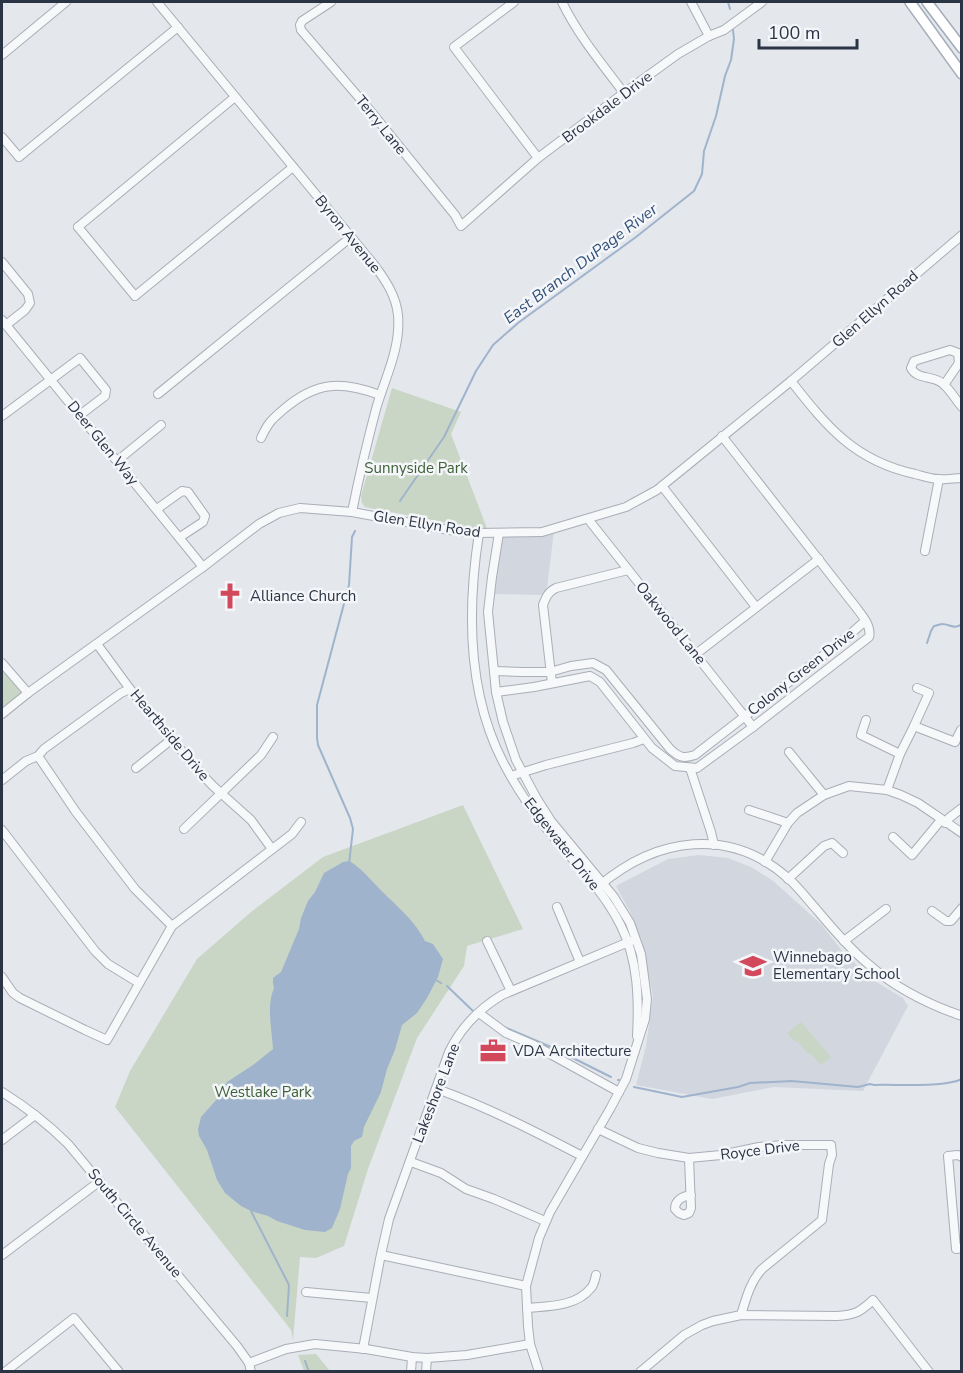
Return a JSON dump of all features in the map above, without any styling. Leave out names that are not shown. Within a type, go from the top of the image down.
[{"type":"main road","points":[[910,2],[962,74]]},
{"type":"main road","points":[[927,2],[962,48]]},
{"type":"street","points":[[2,55],[66,2]]},
{"type":"street","name":"Byron Avenue","points":[[157,2],[351,237],[383,277],[392,294],[398,311],[397,346],[380,395],[362,461],[352,512]]},
{"type":"street","name":"Terry Lane","points":[[332,2],[302,21],[301,30],[368,108],[461,226]]},
{"type":"street","points":[[514,2],[454,47],[538,158]]},
{"type":"street","points":[[562,2],[579,31],[624,93]]},
{"type":"street","points":[[691,2],[709,36]]},
{"type":"street","name":"Brookdale Drive","points":[[461,226],[538,158],[624,93],[678,54],[724,30],[762,2]]},
{"type":"street","points":[[2,137],[19,158],[178,27]]},
{"type":"street","points":[[235,97],[77,227],[135,298],[293,167]]},
{"type":"street","name":"Glen Ellyn Road","points":[[2,714],[259,524],[279,513],[300,508],[352,512],[449,530],[499,533],[542,532],[626,507],[662,486],[791,381],[962,235]]},
{"type":"street","points":[[158,394],[351,237]]},
{"type":"street","points":[[2,262],[28,294],[30,303],[25,310],[4,323]]},
{"type":"street","name":"Deer Glen Way","points":[[4,323],[203,567]]},
{"type":"street","points":[[944,385],[958,363],[958,353],[950,351],[914,361],[911,368],[914,373],[921,377],[933,378],[944,385],[962,407]]},
{"type":"street","points":[[2,416],[80,358],[106,390],[105,396],[80,415]]},
{"type":"street","points":[[791,381],[830,428],[866,455],[896,469],[939,480],[962,478]]},
{"type":"street","points":[[261,438],[268,423],[302,395],[315,389],[330,386],[353,386],[380,395]]},
{"type":"street","points":[[117,461],[161,425]]},
{"type":"street","points":[[722,436],[865,621]]},
{"type":"street","points":[[925,551],[939,480]]},
{"type":"street","points":[[662,486],[756,607]]},
{"type":"street","points":[[157,509],[182,491],[188,492],[205,516],[203,522],[180,537]]},
{"type":"street","name":"Oakwood Lane","points":[[588,519],[753,727]]},
{"type":"street","name":"Edgewater Drive","points":[[479,533],[471,615],[473,659],[483,707],[493,738],[504,764],[529,805],[600,886],[614,897],[630,924],[631,940],[641,954],[646,999],[645,1018],[636,1050],[619,1092],[545,1221],[526,1286],[530,1344],[539,1371]]},
{"type":"street","name":"Edgewater Drive","points":[[499,533],[489,612],[496,692],[503,722],[522,773],[551,821],[600,886]]},
{"type":"street","points":[[696,654],[819,559]]},
{"type":"street","points":[[552,683],[543,605],[549,592],[556,588],[628,570]]},
{"type":"street","name":"Colony Green Drive","points":[[494,671],[550,672],[592,663],[606,670],[670,749],[677,755],[687,758],[695,755],[865,621],[870,632],[869,637],[703,765],[690,768]]},
{"type":"street","name":"Hearthside Drive","points":[[97,644],[196,768],[251,820],[272,849]]},
{"type":"street","points":[[2,663],[28,693]]},
{"type":"street","points":[[496,692],[590,676],[600,682],[652,748],[675,766],[690,768],[714,845]]},
{"type":"street","points":[[2,780],[130,688]]},
{"type":"street","points":[[887,790],[900,754],[929,693],[917,688]]},
{"type":"street","points":[[866,720],[861,735],[900,754]]},
{"type":"street","points":[[914,726],[955,742],[961,730]]},
{"type":"street","points":[[184,829],[261,755],[273,736]]},
{"type":"street","points":[[136,768],[172,739]]},
{"type":"street","points":[[512,776],[644,739]]},
{"type":"street","points":[[789,752],[824,795]]},
{"type":"street","points":[[38,756],[76,812],[135,889],[171,926]]},
{"type":"street","points":[[765,862],[788,823],[797,813],[824,795],[849,786],[887,790],[918,803],[962,833]]},
{"type":"street","points":[[893,837],[912,855],[943,821],[962,808]]},
{"type":"street","points":[[749,810],[788,823]]},
{"type":"street","points":[[2,977],[14,993],[21,998],[107,1040],[171,926],[292,834],[301,822]]},
{"type":"street","points":[[2,830],[95,951],[108,964],[139,982]]},
{"type":"street","points":[[788,879],[824,846],[832,843],[843,853]]},
{"type":"street","points":[[600,886],[632,862],[664,849],[696,844],[739,850],[765,862],[788,879],[844,941],[873,969],[908,993],[943,1010],[962,1016]]},
{"type":"street","points":[[556,908],[580,962]]},
{"type":"street","points":[[932,911],[946,921],[951,921],[962,908]]},
{"type":"street","points":[[844,941],[886,909]]},
{"type":"street","name":"Lakeshore Lane","points":[[363,1349],[390,1219],[453,1043],[470,1019],[486,1005],[510,991],[631,940]]},
{"type":"street","points":[[487,941],[510,991]]},
{"type":"street","points":[[479,1013],[506,1033],[534,1045],[619,1092]]},
{"type":"street","points":[[436,1089],[498,1113],[582,1156]]},
{"type":"street","name":"South Circle Avenue","points":[[2,1092],[35,1115],[68,1144],[237,1346],[249,1363],[251,1371]]},
{"type":"street","points":[[2,1140],[35,1115]]},
{"type":"street","name":"Royce Drive","points":[[598,1129],[638,1148],[689,1158],[784,1144],[831,1144],[832,1155],[822,1220],[756,1275],[741,1315]]},
{"type":"street","points":[[958,1248],[948,1156],[962,1157]]},
{"type":"street","points":[[689,1158],[691,1195]]},
{"type":"street","points":[[411,1162],[441,1173],[466,1189],[545,1221]]},
{"type":"street","points":[[2,1255],[100,1181]]},
{"type":"street","points":[[381,1255],[526,1286]]},
{"type":"street","points":[[527,1308],[557,1306],[574,1300],[592,1288],[596,1275]]},
{"type":"street","points":[[306,1292],[372,1298]]},
{"type":"street","points":[[640,1371],[693,1330],[713,1321],[741,1315],[851,1315],[862,1310],[873,1300],[929,1371]]},
{"type":"street","points":[[5,1371],[74,1318],[119,1371]]},
{"type":"street","points":[[249,1363],[286,1349],[315,1344],[427,1358],[467,1355],[530,1344]]},
{"type":"street","points":[[411,1371],[412,1357]]},
{"type":"street","points":[[426,1371],[427,1358]]},
{"type":"shaded area","points":[[554,531],[547,588],[542,595],[492,594],[500,535]]},
{"type":"shaded area","name":"Winnebago Elementary School","points":[[699,855],[728,858],[751,867],[772,880],[821,924],[843,952],[873,980],[903,998],[908,1006],[863,1091],[774,1087],[712,1099],[636,1085],[646,1046],[653,996],[642,941],[616,886],[668,859]]},
{"type":"green space","name":"Sunnyside Park","points":[[392,388],[461,412],[451,434],[488,531],[365,507],[362,503],[361,496]]},
{"type":"green space","points":[[2,669],[22,694],[2,709]]},
{"type":"green space","name":"Westlake Park","points":[[463,805],[523,929],[467,946],[464,966],[417,1038],[368,1169],[344,1246],[316,1258],[300,1257],[293,1340],[291,1330],[115,1107],[130,1071],[197,959],[251,912],[323,857]]},
{"type":"green space","points":[[801,1022],[831,1057],[821,1065],[787,1033]]},
{"type":"green space","points":[[316,1354],[330,1371],[304,1371],[298,1355]]},
{"type":"water","points":[[349,861],[363,871],[401,910],[425,941],[433,944],[443,959],[438,977],[427,998],[417,1013],[402,1025],[381,1092],[364,1127],[362,1137],[354,1141],[351,1146],[351,1168],[340,1209],[332,1228],[325,1232],[305,1230],[241,1206],[225,1193],[217,1180],[198,1129],[201,1117],[217,1099],[227,1082],[273,1049],[270,1010],[274,988],[273,978],[281,972],[308,901],[324,873]]},
{"type":"waterway","name":"East Branch DuPage River","points":[[728,2],[730,9]]},
{"type":"waterway","name":"East Branch DuPage River","points":[[400,501],[444,437],[476,371],[493,345],[518,323],[636,237],[694,191],[702,174],[704,151],[731,60],[733,30]]},
{"type":"waterway","name":"East Branch DuPage River","points":[[349,864],[353,829],[318,745],[317,705],[349,585],[352,537],[355,531]]},
{"type":"waterway","points":[[927,643],[934,626],[942,624],[957,627],[962,624]]},
{"type":"waterway","points":[[436,980],[441,983]]},
{"type":"waterway","points":[[447,986],[473,1011]]},
{"type":"waterway","points":[[504,1027],[611,1077]]},
{"type":"waterway","points":[[634,1087],[682,1097],[750,1083],[792,1081],[858,1087],[870,1084],[932,1085],[962,1079]]},
{"type":"waterway","points":[[252,1209],[289,1285],[287,1316]]},
{"type":"waterway","points":[[305,1361],[309,1372]]},
{"type":"place","name":"Alliance Church","points":[[230,596]]},
{"type":"place","name":"Winnebago Elementary School","points":[[753,966]]},
{"type":"place","name":"VDA Architecture","points":[[493,1051]]}]
